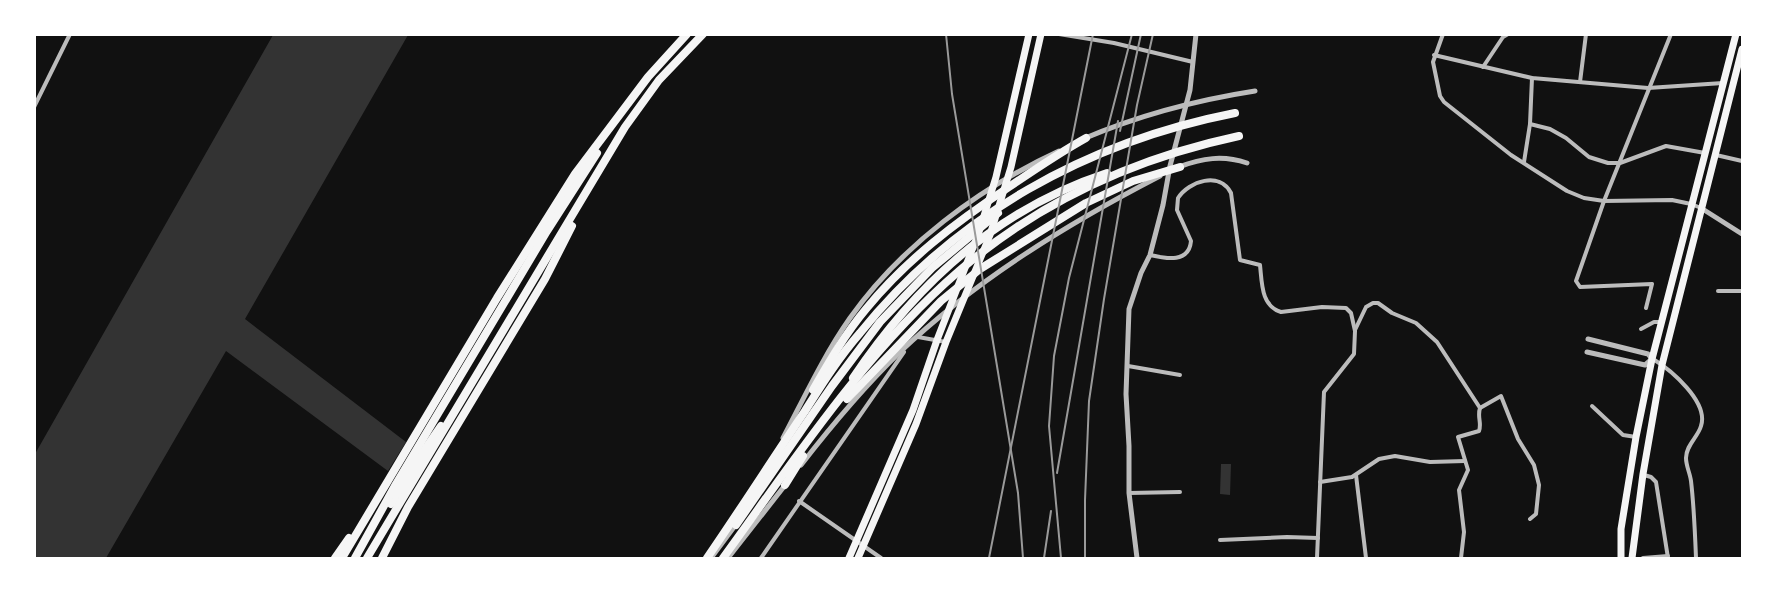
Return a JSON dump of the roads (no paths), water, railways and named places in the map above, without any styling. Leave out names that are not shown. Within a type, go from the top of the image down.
[{"type":"highway","points":[[342,558],[575,174],[659,64],[687,34]]},
{"type":"highway","points":[[367,558],[647,96],[677,59],[703,34]]},
{"type":"highway","points":[[858,558],[860,543],[913,410],[937,340],[979,232],[996,177],[1029,34]]},
{"type":"highway","points":[[849,558],[860,543],[916,424],[995,221],[1011,167],[1041,34]]},
{"type":"highway","points":[[1622,558],[1621,529],[1652,358],[1736,34]]},
{"type":"highway","points":[[1632,558],[1643,474],[1662,364],[1743,49]]},
{"type":"highway","points":[[357,558],[396,484],[547,231],[627,106]]},
{"type":"highway","points":[[776,453],[859,334],[912,276],[972,225],[1036,184],[1080,161],[1150,134],[1235,112]]},
{"type":"highway","points":[[785,485],[829,412],[872,349],[908,304],[944,269],[1000,226],[1038,203],[1101,175],[1157,157],[1239,136]]},
{"type":"highway","points":[[709,558],[776,453],[836,351],[866,309],[899,273],[961,219],[1048,160],[1086,138]]},
{"type":"highway","points":[[723,558],[833,409],[873,360],[919,309],[960,270],[1040,212],[1092,185],[1157,157]]},
{"type":"highway","points":[[736,525],[856,352],[894,307],[932,268],[985,222],[1023,195],[1080,161]]},
{"type":"highway","points":[[772,490],[850,396],[928,314],[965,280],[1086,203],[1132,181],[1180,166]]},
{"type":"highway","points":[[382,558],[408,507],[544,279],[594,181]]},
{"type":"highway","points":[[357,558],[419,458],[469,389]]},
{"type":"highway","points":[[335,558],[372,506]]},
{"type":"street","points":[[34,107],[70,34]]},
{"type":"street","points":[[1059,34],[1114,43],[1194,62]]},
{"type":"street","points":[[1137,558],[1129,494],[1126,394],[1129,309],[1141,273],[1150,255],[1190,90],[1196,34]]},
{"type":"street","points":[[1443,34],[1434,55],[1434,70],[1440,96],[1444,102],[1511,155],[1567,191],[1584,198],[1604,201],[1672,200],[1691,204],[1743,234]]},
{"type":"street","points":[[1483,67],[1503,37],[1508,34]]},
{"type":"street","points":[[1580,82],[1587,34]]},
{"type":"street","points":[[1646,308],[1652,284],[1580,288],[1577,284],[1582,262],[1604,201],[1671,34]]},
{"type":"street","points":[[1434,55],[1532,78],[1648,88],[1723,83]]},
{"type":"street","points":[[1524,162],[1530,124],[1532,78]]},
{"type":"street","points":[[1734,82],[1743,82]]},
{"type":"street","points":[[709,558],[736,525],[839,334],[879,282],[918,244],[966,205],[1023,169],[1086,138],[1174,109],[1255,91]]},
{"type":"street","points":[[1530,124],[1550,129],[1589,157],[1608,163],[1620,163],[1666,147],[1705,153]]},
{"type":"street","points":[[1716,155],[1743,161]]},
{"type":"street","points":[[728,558],[871,381],[903,350],[986,282],[1044,242],[1138,187],[1180,166],[1215,158],[1247,163]]},
{"type":"street","points":[[1150,255],[1171,259],[1188,252],[1190,234],[1177,210],[1178,198],[1190,186],[1207,180],[1221,182],[1228,189],[1233,203],[1240,260],[1260,265],[1268,305],[1273,310],[1281,312],[1322,307],[1346,308],[1351,313],[1355,331],[1354,354],[1323,392],[1317,558]]},
{"type":"street","points":[[1718,291],[1743,291]]},
{"type":"street","points":[[1355,331],[1366,307],[1372,303],[1378,303],[1392,313],[1416,323],[1437,342],[1480,408]]},
{"type":"street","points":[[1641,329],[1654,322],[1662,322]]},
{"type":"street","points":[[761,558],[914,336],[946,342]]},
{"type":"street","points":[[1588,339],[1648,354],[1662,364],[1693,394],[1702,411],[1701,427],[1691,441],[1686,456],[1691,478],[1696,558]]},
{"type":"street","points":[[1587,352],[1646,364],[1652,358]]},
{"type":"street","points":[[1128,366],[1180,375]]},
{"type":"street","points":[[1461,558],[1464,532],[1459,490],[1468,470],[1458,437],[1479,431],[1480,408],[1501,396],[1518,439],[1534,465],[1539,485],[1536,514],[1530,519]]},
{"type":"street","points":[[1592,406],[1623,435],[1636,437]]},
{"type":"street","points":[[1320,482],[1356,475],[1379,459],[1395,456],[1430,462],[1465,461]]},
{"type":"street","points":[[1643,474],[1652,477],[1656,482],[1668,557],[1643,558]]},
{"type":"street","points":[[1356,475],[1366,558]]},
{"type":"street","points":[[1129,494],[1180,492]]},
{"type":"street","points":[[799,501],[881,558]]},
{"type":"street","points":[[1220,540],[1317,538]]},
{"type":"railway","points":[[946,34],[952,94],[1018,493],[1023,558]]},
{"type":"railway","points":[[989,558],[1093,34]]},
{"type":"railway","points":[[1061,558],[1049,426],[1054,356],[1069,278],[1132,34]]},
{"type":"railway","points":[[1120,131],[1141,34]]},
{"type":"railway","points":[[1085,558],[1089,401],[1137,105],[1153,34]]},
{"type":"railway","points":[[1057,473],[1118,121]]},
{"type":"railway","points":[[1044,558],[1051,511]]}]
